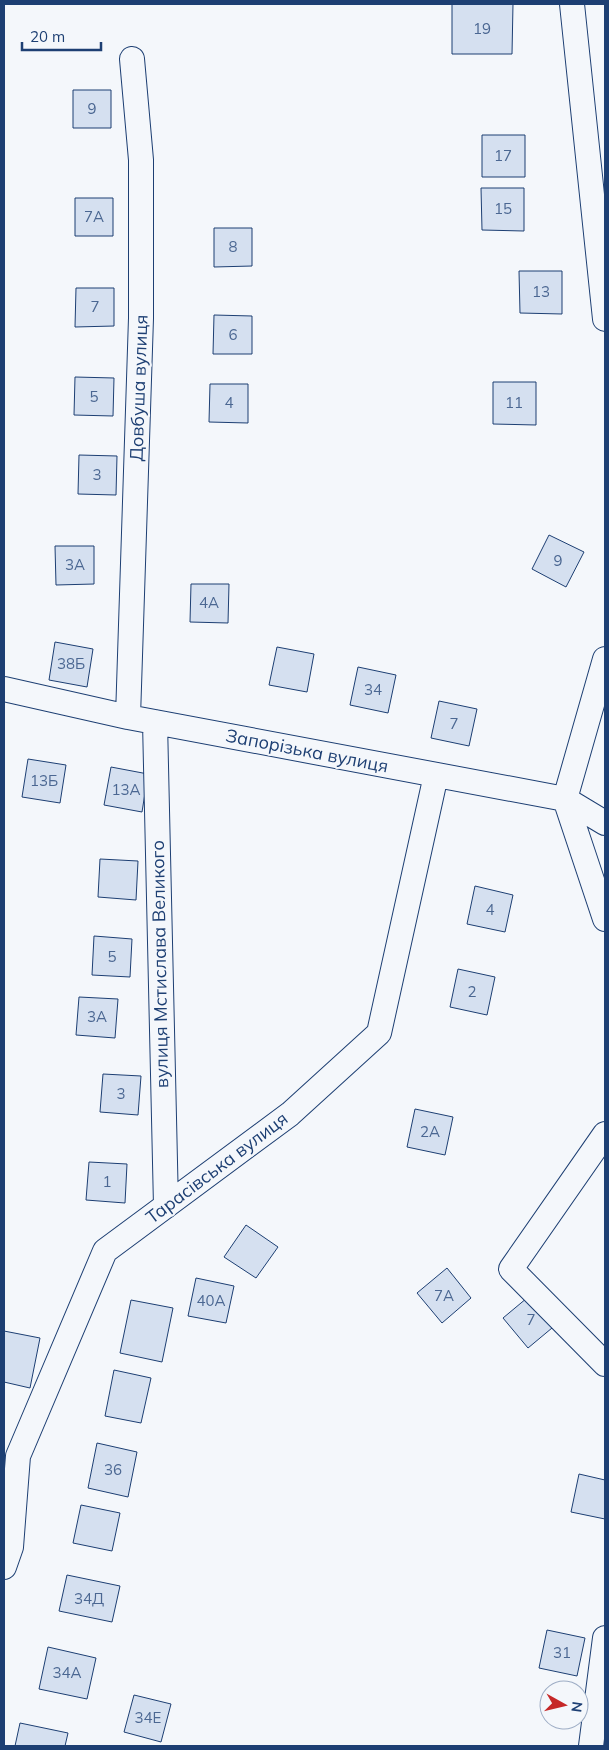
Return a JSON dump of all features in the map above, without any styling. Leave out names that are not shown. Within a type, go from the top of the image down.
[{"type":"street","points":[[572,4],[605,319]]},
{"type":"street","name":"Довбуша вулиця","points":[[128,718],[142,318],[141,160],[132,59]]},
{"type":"street","points":[[605,659],[565,798],[605,919]]},
{"type":"street","name":"Запорізька вулиця","points":[[4,689],[128,718],[565,798],[605,824]]},
{"type":"street","name":"вулиця Мстислава Великого","points":[[155,722],[166,1206]]},
{"type":"street","name":"Тарасівська вулиця","points":[[4,1567],[11,1547],[18,1456],[105,1251],[290,1114],[379,1033],[436,775]]},
{"type":"street","points":[[605,1134],[511,1269],[605,1364]]},
{"type":"street","points":[[591,1746],[605,1638]]},
{"type":"building","points":[[452,4],[513,4],[512,54],[452,54]]},
{"type":"building","points":[[73,90],[111,90],[111,128],[73,128]]},
{"type":"building","points":[[482,135],[525,135],[525,177],[482,177]]},
{"type":"building","points":[[481,188],[524,188],[524,231],[482,230]]},
{"type":"building","points":[[75,198],[113,198],[113,236],[75,236]]},
{"type":"building","points":[[214,228],[252,228],[252,266],[214,267]]},
{"type":"building","points":[[519,271],[562,271],[562,314],[520,313]]},
{"type":"building","points":[[76,288],[114,288],[114,326],[75,327]]},
{"type":"building","points":[[214,315],[252,316],[252,354],[213,354]]},
{"type":"building","points":[[75,377],[114,378],[113,416],[74,415]]},
{"type":"building","points":[[493,382],[536,382],[536,425],[493,424]]},
{"type":"building","points":[[210,384],[248,384],[248,423],[209,422]]},
{"type":"building","points":[[79,455],[117,456],[116,495],[78,494]]},
{"type":"building","points":[[549,535],[584,552],[566,587],[532,569]]},
{"type":"building","points":[[55,546],[94,546],[94,584],[56,585]]},
{"type":"building","points":[[191,584],[229,584],[228,623],[190,622]]},
{"type":"building","points":[[55,642],[93,649],[87,687],[49,680]]},
{"type":"building","points":[[277,647],[314,654],[307,692],[269,685]]},
{"type":"building","points":[[358,667],[396,675],[388,713],[350,705]]},
{"type":"building","points":[[439,701],[477,709],[469,746],[431,738]]},
{"type":"building","points":[[28,759],[66,765],[60,803],[22,797]]},
{"type":"building","points":[[111,767],[148,774],[142,812],[104,805]]},
{"type":"building","points":[[100,859],[138,861],[136,900],[98,897]]},
{"type":"building","points":[[475,886],[513,895],[505,932],[467,924]]},
{"type":"building","points":[[94,936],[132,939],[130,977],[92,975]]},
{"type":"building","points":[[458,969],[495,977],[487,1015],[450,1007]]},
{"type":"building","points":[[79,997],[118,999],[115,1038],[76,1035]]},
{"type":"building","points":[[103,1074],[141,1076],[138,1115],[100,1112]]},
{"type":"building","points":[[415,1109],[453,1117],[445,1155],[407,1147]]},
{"type":"building","points":[[89,1162],[127,1164],[125,1203],[86,1200]]},
{"type":"building","points":[[246,1225],[278,1247],[256,1278],[224,1257]]},
{"type":"building","points":[[447,1268],[471,1298],[442,1323],[417,1293]]},
{"type":"building","points":[[196,1278],[234,1286],[226,1323],[188,1316]]},
{"type":"building","points":[[533,1293],[558,1323],[528,1348],[503,1318]]},
{"type":"building","points":[[131,1300],[173,1308],[162,1362],[120,1353]]},
{"type":"building","points":[[4,1331],[40,1338],[30,1388],[4,1382]]},
{"type":"building","points":[[114,1370],[151,1378],[141,1423],[105,1416]]},
{"type":"building","points":[[97,1443],[137,1452],[128,1497],[88,1488]]},
{"type":"building","points":[[579,1474],[605,1480],[605,1519],[571,1512]]},
{"type":"building","points":[[81,1505],[120,1513],[112,1551],[73,1543]]},
{"type":"building","points":[[67,1575],[120,1586],[112,1622],[59,1611]]},
{"type":"building","points":[[547,1630],[585,1638],[577,1676],[539,1668]]},
{"type":"building","points":[[48,1647],[96,1658],[87,1699],[39,1689]]},
{"type":"building","points":[[134,1695],[171,1704],[161,1742],[124,1732]]},
{"type":"building","points":[[20,1723],[68,1733],[65,1746],[15,1746]]}]
